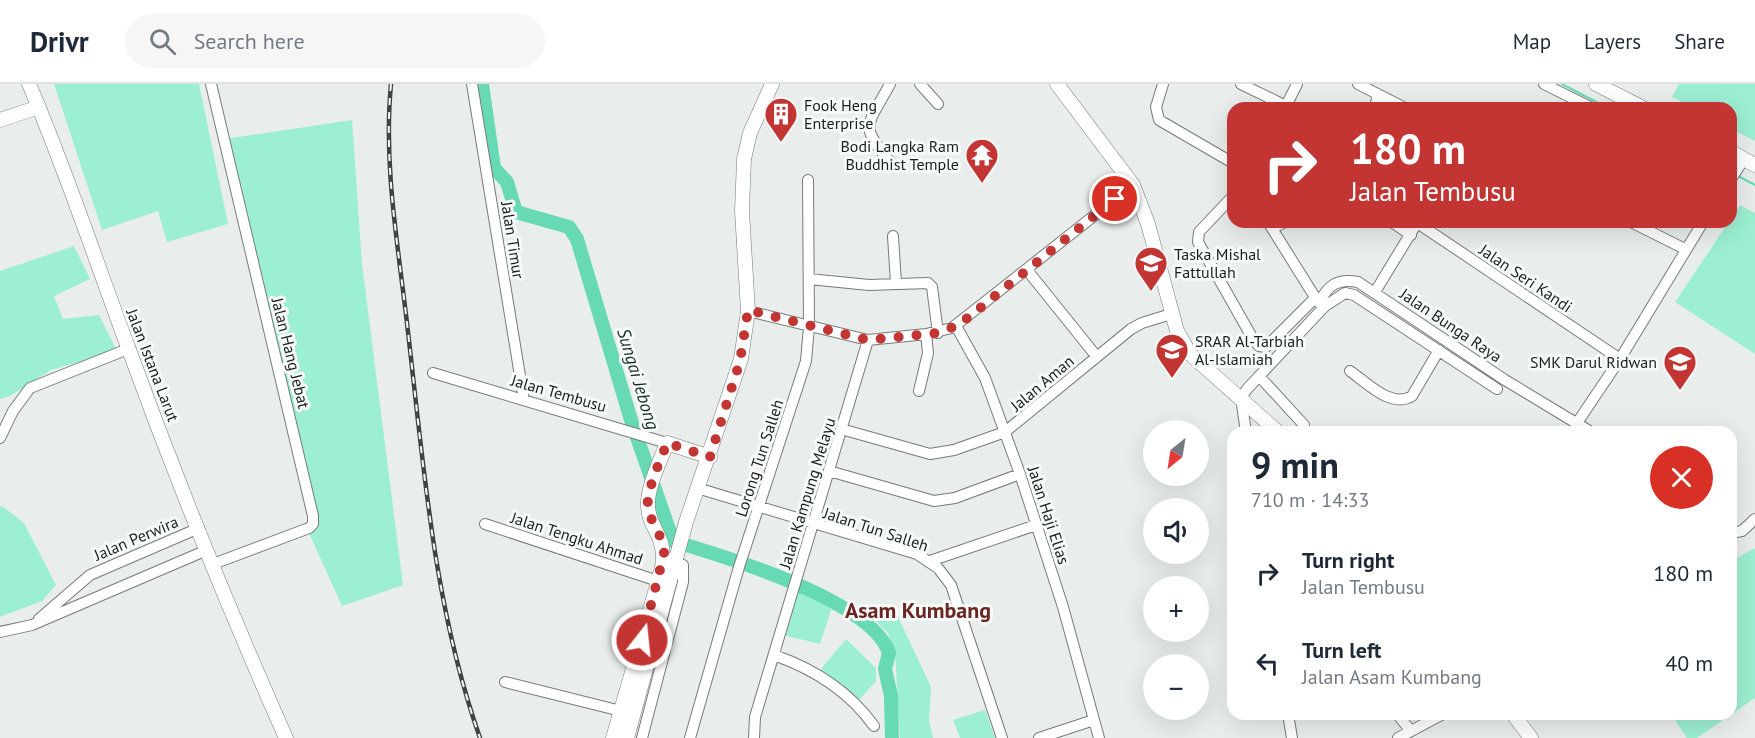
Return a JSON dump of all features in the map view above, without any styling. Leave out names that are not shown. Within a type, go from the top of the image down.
[{"type":"main road","name":"Jalan Istana Larut","points":[[29,84],[80,213],[128,349],[250,657],[285,738]]},
{"type":"main road","points":[[627,738],[740,361],[748,310],[742,211],[744,159],[750,133],[772,84]]},
{"type":"main road","points":[[1057,84],[1133,185],[1148,224],[1171,314],[1177,331],[1190,354],[1203,368],[1271,426]]},
{"type":"main road","points":[[1597,84],[1632,102]]},
{"type":"main road","points":[[0,120],[39,107]]},
{"type":"main road","points":[[613,738],[658,581],[664,548],[648,510],[648,498],[667,443]]},
{"type":"main road","name":"Jalan Tembusu","points":[[667,443],[710,457]]},
{"type":"main road","points":[[635,738],[669,597]]},
{"type":"main road","name":"Jalan Istana Larut","points":[[250,657],[277,738]]},
{"type":"main road","points":[[1518,720],[1531,738]]},
{"type":"street","name":"Jalan Hang Jebat","points":[[211,84],[314,516],[313,524],[309,528],[213,564]]},
{"type":"street","name":"Jalan Timur","points":[[472,84],[524,400]]},
{"type":"street","points":[[890,84],[868,124],[868,132],[891,163]]},
{"type":"street","points":[[920,84],[938,104]]},
{"type":"street","points":[[1163,84],[1156,107],[1158,120],[1227,160]]},
{"type":"street","points":[[1241,84],[1276,102]]},
{"type":"street","points":[[1288,102],[1297,84]]},
{"type":"street","points":[[1358,84],[1393,102]]},
{"type":"street","points":[[1544,84],[1580,102]]},
{"type":"street","points":[[1376,102],[1378,94]]},
{"type":"street","points":[[1737,173],[1750,162]]},
{"type":"street","name":"Lorong Tun Salleh","points":[[690,738],[739,567],[801,380],[809,327],[808,180]]},
{"type":"street","points":[[748,310],[868,340],[932,333],[956,326],[1133,185]]},
{"type":"street","points":[[1227,202],[1199,232],[1198,242],[1252,339],[1259,346],[1266,347],[1320,302],[1273,228]]},
{"type":"street","points":[[1401,228],[1411,235]]},
{"type":"street","points":[[1375,292],[1414,228]]},
{"type":"street","name":"Jalan Seri Kandi","points":[[1426,228],[1620,358]]},
{"type":"street","points":[[1643,228],[1685,249]]},
{"type":"street","points":[[1577,423],[1620,358],[1699,228]]},
{"type":"street","points":[[893,236],[896,283]]},
{"type":"street","name":"Jalan Aman","points":[[1027,270],[1097,357]]},
{"type":"street","points":[[809,279],[869,285],[921,282],[928,283],[932,287],[932,333],[919,392]]},
{"type":"street","name":"Jalan Bunga Raya","points":[[1241,398],[1320,302],[1327,288],[1342,281],[1358,282],[1505,380],[1582,426]]},
{"type":"street","name":"Jalan Bunga Raya","points":[[1320,302],[1339,296],[1354,295],[1497,389]]},
{"type":"street","name":"Jalan Aman","points":[[842,429],[930,454],[946,453],[1005,432],[1136,326],[1171,314]]},
{"type":"street","name":"Jalan Haji Elias","points":[[956,326],[985,378],[1020,474],[1063,607],[1099,738]]},
{"type":"street","name":"Jalan Kampung Melayu","points":[[754,738],[756,717],[868,340]]},
{"type":"street","points":[[0,438],[13,411],[30,388],[128,349]]},
{"type":"street","points":[[1350,371],[1391,398],[1397,401],[1406,400],[1412,396],[1439,350]]},
{"type":"street","name":"Jalan Tembusu","points":[[433,373],[667,443]]},
{"type":"street","points":[[1259,376],[1304,425]]},
{"type":"street","points":[[1241,398],[1245,426]]},
{"type":"street","points":[[829,471],[934,501],[955,498],[1020,474]]},
{"type":"street","name":"Jalan Tun Salleh","points":[[701,489],[813,525],[917,554],[930,561],[951,585],[961,609],[1002,738]]},
{"type":"street","points":[[1737,532],[1742,531],[1755,519]]},
{"type":"street","name":"Jalan Tengku Ahmad","points":[[485,524],[658,581]]},
{"type":"street","points":[[930,561],[1036,525]]},
{"type":"street","name":"Jalan Perwira","points":[[32,625],[90,575],[199,528]]},
{"type":"street","name":"Jalan Perwira","points":[[0,632],[32,625],[207,550]]},
{"type":"street","points":[[642,738],[683,582],[682,558]]},
{"type":"street","points":[[774,655],[804,667],[832,684],[857,705],[874,726]]},
{"type":"street","points":[[504,682],[621,711]]},
{"type":"street","points":[[1039,738],[1094,720]]},
{"type":"street","points":[[1289,720],[1292,738]]},
{"type":"street","points":[[1402,720],[1411,731]]},
{"type":"street","points":[[1398,738],[1432,720]]},
{"type":"green space","points":[[54,84],[199,84],[228,224],[167,242],[158,211],[102,230]]},
{"type":"green space","points":[[1679,84],[1755,84],[1755,141],[1737,132],[1737,102],[1682,102],[1672,97]]},
{"type":"green space","points":[[352,120],[362,264],[403,585],[342,606],[309,533],[314,530],[225,139]]},
{"type":"green space","points":[[1740,205],[1755,213],[1755,354],[1675,302],[1725,228],[1737,228],[1737,209]]},
{"type":"green space","points":[[74,246],[90,279],[54,296],[63,319],[99,315],[117,351],[51,370],[10,396],[0,399],[0,271]]},
{"type":"green space","points":[[2,506],[24,523],[56,585],[42,601],[0,617],[0,507]]},
{"type":"green space","points":[[1755,548],[1755,698],[1737,710],[1737,558]]},
{"type":"green space","points":[[796,587],[832,607],[820,644],[783,635]]},
{"type":"green space","points":[[893,606],[931,687],[929,721],[933,738],[900,738],[895,652],[888,633],[873,618]]},
{"type":"green space","points":[[846,639],[876,668],[876,681],[859,700],[821,669]]},
{"type":"green space","points":[[985,710],[995,738],[960,738],[953,720]]},
{"type":"green space","points":[[1675,720],[1723,720],[1697,738],[1687,738]]},
{"type":"waterway","name":"Sungai Jebong","points":[[482,84],[494,168],[507,182],[516,212],[569,227],[577,239],[631,420],[673,541],[759,569],[826,598],[855,615],[877,634],[889,653],[885,669],[891,696],[892,738]]},
{"type":"waterway","points":[[1562,84],[1596,102]]},
{"type":"waterway","points":[[1737,176],[1755,185]]},
{"type":"railway","points":[[391,84],[390,177],[433,538],[452,639],[464,689],[480,738]]},
{"type":"place","name":"Fook Heng Enterprise","points":[[781,143]]},
{"type":"place","name":"Bodi Langka Ram Buddhist Temple","points":[[982,184]]},
{"type":"place","name":"Taska Mishal Fattullah","points":[[1151,292]]},
{"type":"place","name":"SRAR Al-Tarbiah Al-Islamiah","points":[[1172,379]]},
{"type":"place","name":"SMK Darul Ridwan","points":[[1680,391]]},
{"type":"district","name":"Asam Kumbang","points":[[918,610]]},
{"type":"route","points":[[642,640],[655,597],[664,554],[663,543],[648,510],[648,498],[667,443],[710,457],[740,361],[748,310],[868,340],[938,333],[956,326],[969,317],[1115,199]]}]
